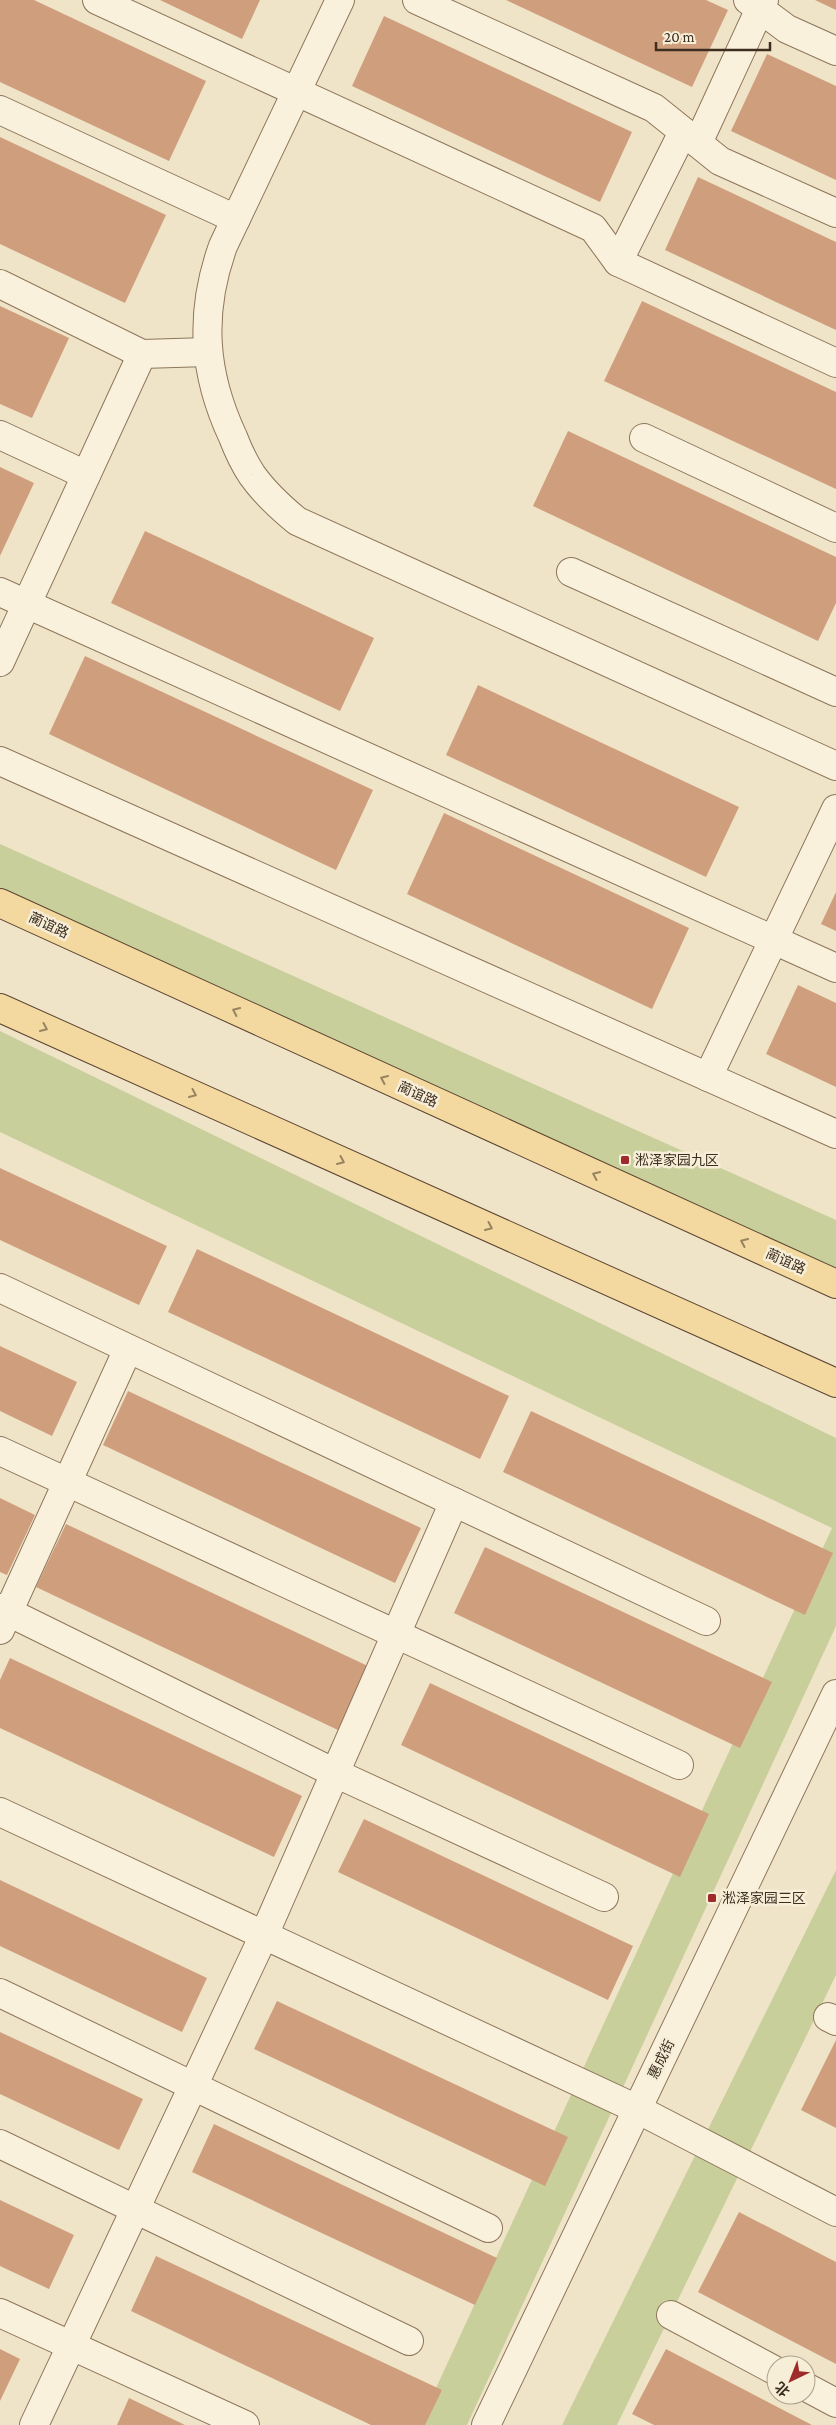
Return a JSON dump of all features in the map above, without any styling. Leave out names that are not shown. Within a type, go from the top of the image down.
[{"type":"main road","name":"蔺谊路","points":[[0,902],[836,1284]]},
{"type":"main road","points":[[0,1008],[836,1383]]},
{"type":"street","points":[[96,0],[593,228],[618,262],[836,363]]},
{"type":"street","points":[[340,0],[223,246],[212,283],[206,327],[212,382],[224,417],[251,474],[275,502],[296,521],[836,766]]},
{"type":"street","points":[[418,0],[654,108],[720,161],[836,214]]},
{"type":"street","points":[[618,262],[690,138],[757,3],[787,29],[836,51]]},
{"type":"street","points":[[0,110],[236,219]]},
{"type":"street","points":[[0,284],[142,354],[208,352]]},
{"type":"street","points":[[0,662],[142,354]]},
{"type":"street","points":[[0,435],[86,475]]},
{"type":"street","points":[[644,438],[836,528]]},
{"type":"street","points":[[571,572],[836,692]]},
{"type":"street","points":[[0,592],[836,968]]},
{"type":"street","points":[[0,761],[836,1134]]},
{"type":"street","points":[[708,1077],[836,809]]},
{"type":"street","points":[[0,1288],[706,1621]]},
{"type":"street","points":[[128,1349],[3,1616],[604,1898]]},
{"type":"street","points":[[0,1452],[679,1765]]},
{"type":"street","points":[[34,2425],[264,1935],[454,1502]]},
{"type":"street","name":"惠成街","points":[[486,2425],[836,1694]]},
{"type":"street","points":[[0,1812],[637,2109],[836,2212]]},
{"type":"street","points":[[0,1993],[488,2228]]},
{"type":"street","points":[[0,2144],[409,2341]]},
{"type":"street","points":[[0,2313],[245,2425]]},
{"type":"street","points":[[671,2316],[766,2366]]},
{"type":"street","points":[[816,2392],[836,2403]]},
{"type":"green space","points":[[0,844],[836,1220],[836,1293],[0,908]]},
{"type":"green space","points":[[0,1031],[836,1438],[836,1626],[467,2425],[419,2425],[832,1528],[0,1132]]},
{"type":"green space","points":[[836,1870],[836,1975],[617,2425],[562,2425]]},
{"type":"building","points":[[0,0],[34,0],[206,81],[169,161],[0,82]]},
{"type":"building","points":[[160,0],[260,0],[242,39]]},
{"type":"building","points":[[506,0],[706,0],[728,10],[692,87]]},
{"type":"building","points":[[815,0],[836,0],[836,10]]},
{"type":"building","points":[[384,16],[632,132],[600,202],[352,86]]},
{"type":"building","points":[[767,54],[836,86],[836,180],[731,131]]},
{"type":"building","points":[[0,137],[166,215],[125,303],[0,244]]},
{"type":"building","points":[[698,177],[836,242],[836,330],[665,250]]},
{"type":"building","points":[[642,301],[836,392],[836,489],[604,381]]},
{"type":"building","points":[[0,306],[69,338],[32,418],[0,404]]},
{"type":"building","points":[[568,431],[836,557],[836,603],[818,641],[533,506]]},
{"type":"building","points":[[0,467],[34,483],[0,556]]},
{"type":"building","points":[[145,531],[374,638],[340,711],[111,603]]},
{"type":"building","points":[[85,656],[373,790],[336,870],[49,734]]},
{"type":"building","points":[[478,685],[739,807],[706,877],[446,755]]},
{"type":"building","points":[[444,813],[689,928],[652,1009],[407,894]]},
{"type":"building","points":[[836,892],[836,931],[821,924]]},
{"type":"building","points":[[798,985],[836,1003],[836,1087],[766,1054]]},
{"type":"building","points":[[0,1168],[167,1246],[139,1305],[0,1240]]},
{"type":"building","points":[[197,1249],[509,1396],[480,1459],[168,1312]]},
{"type":"building","points":[[0,1346],[77,1382],[52,1436],[0,1411]]},
{"type":"building","points":[[128,1391],[421,1528],[395,1583],[103,1445]]},
{"type":"building","points":[[531,1411],[833,1553],[805,1615],[503,1472]]},
{"type":"building","points":[[0,1498],[35,1515],[7,1575],[0,1572]]},
{"type":"building","points":[[66,1524],[370,1667],[340,1731],[36,1587]]},
{"type":"building","points":[[485,1547],[772,1682],[740,1748],[454,1613]]},
{"type":"building","points":[[10,1658],[302,1796],[274,1857],[0,1728],[0,1680]]},
{"type":"building","points":[[430,1683],[709,1814],[680,1877],[401,1745]]},
{"type":"building","points":[[364,1819],[633,1946],[608,2000],[338,1872]]},
{"type":"building","points":[[0,1880],[207,1978],[182,2032],[0,1946]]},
{"type":"building","points":[[277,2001],[568,2137],[545,2186],[254,2049]]},
{"type":"building","points":[[0,2032],[143,2099],[119,2150],[0,2094]]},
{"type":"building","points":[[836,2040],[836,2128],[801,2110]]},
{"type":"building","points":[[214,2124],[497,2258],[475,2305],[192,2172]]},
{"type":"building","points":[[0,2200],[74,2235],[49,2289],[0,2266]]},
{"type":"building","points":[[739,2212],[836,2262],[836,2364],[698,2292]]},
{"type":"building","points":[[156,2256],[442,2390],[425,2425],[371,2425],[131,2311]]},
{"type":"building","points":[[0,2349],[20,2359],[0,2401]]},
{"type":"building","points":[[666,2349],[766,2401],[766,2405],[774,2405],[812,2425],[654,2425],[632,2414]]},
{"type":"building","points":[[129,2398],[185,2425],[117,2425]]},
{"type":"place","name":"淞泽家园九区","points":[[625,1160]]},
{"type":"place","name":"淞泽家园三区","points":[[712,1898]]}]
